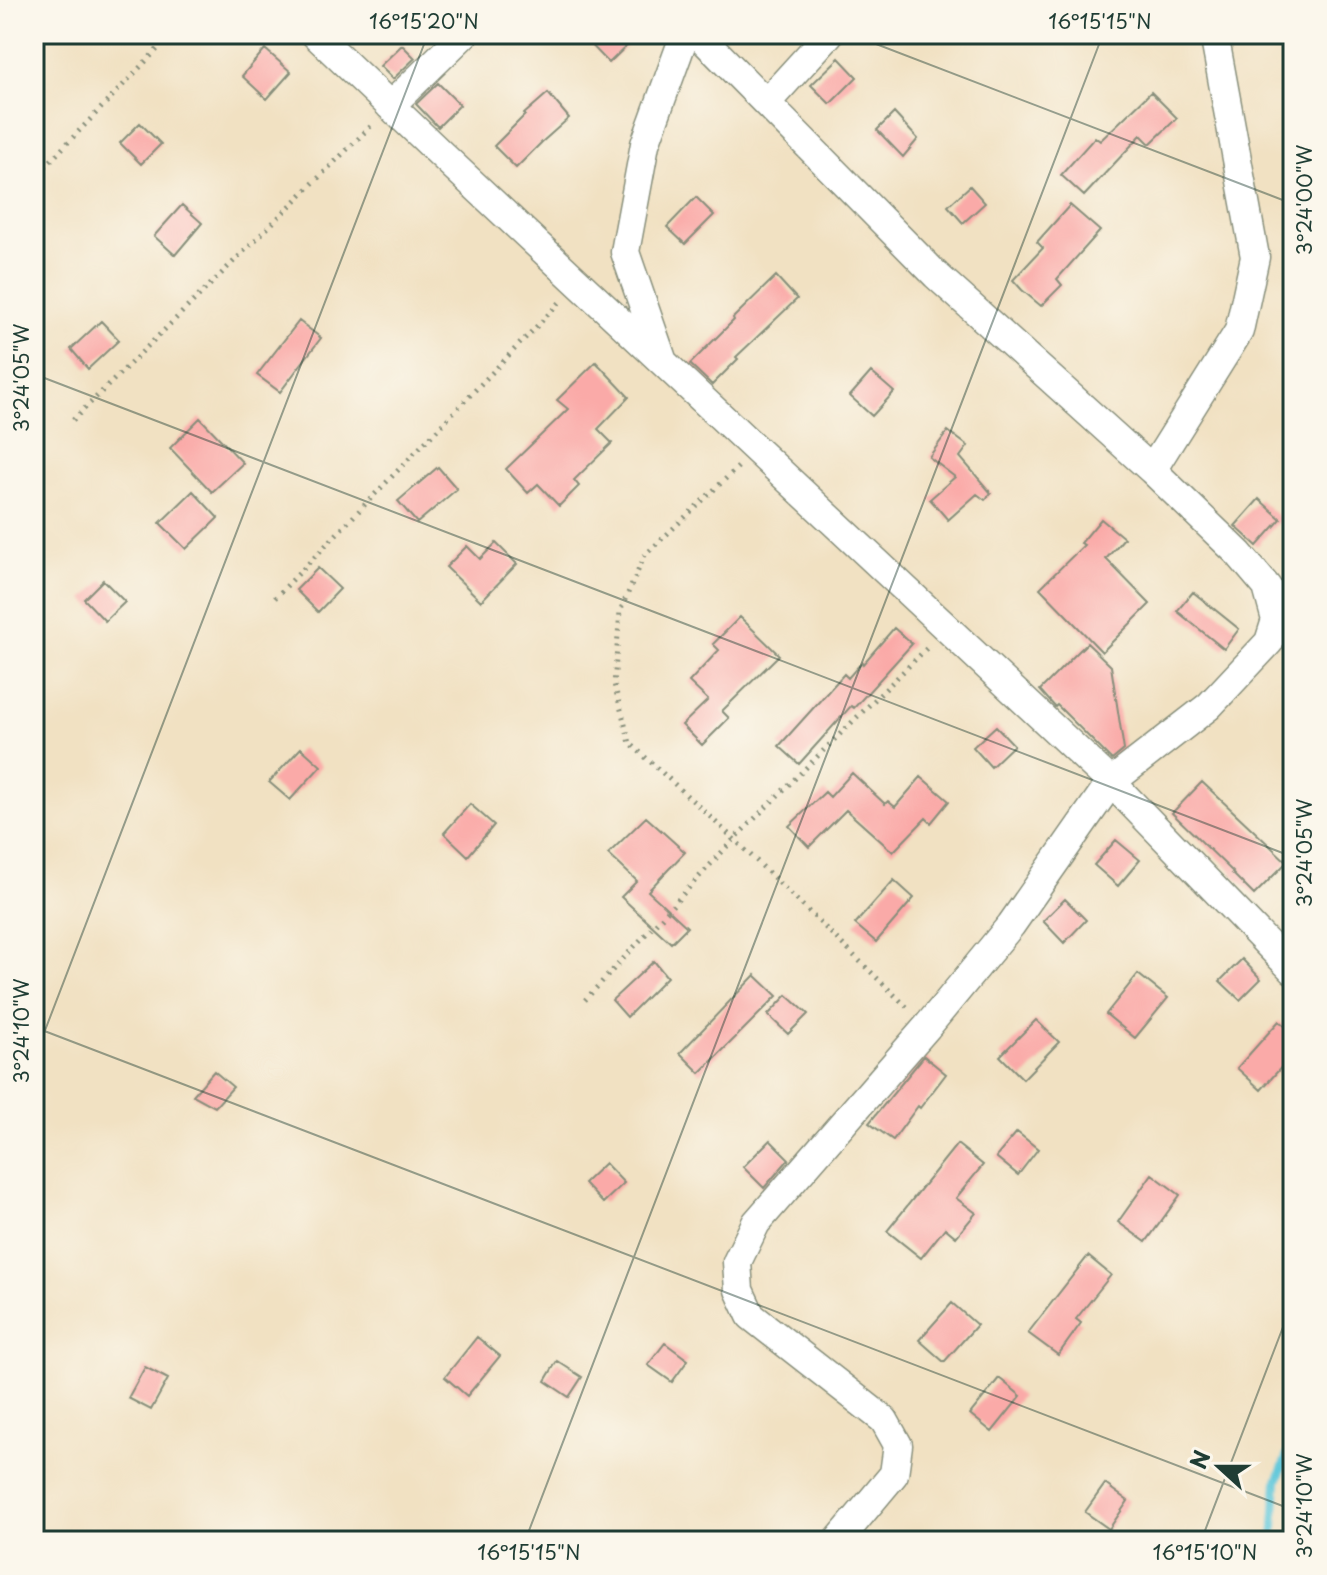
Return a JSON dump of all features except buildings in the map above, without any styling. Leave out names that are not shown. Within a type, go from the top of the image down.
[{"type":"street","points":[[315,34],[1111,782],[1293,970]]},
{"type":"street","points":[[390,106],[464,34]]},
{"type":"street","points":[[664,363],[625,252],[645,144],[685,34]]},
{"type":"street","points":[[698,34],[936,275],[1152,470],[1239,554],[1267,587],[1276,620],[1269,642],[1209,706],[1111,782],[1011,925],[927,1027],[756,1223],[737,1262],[739,1290],[751,1316],[884,1420],[898,1445],[894,1474],[838,1541]]},
{"type":"street","points":[[766,103],[829,34]]},
{"type":"street","points":[[1152,470],[1239,331],[1255,257],[1214,34]]},
{"type":"path","points":[[34,178],[172,34]]},
{"type":"path","points":[[73,420],[390,106]]},
{"type":"path","points":[[275,598],[579,283]]},
{"type":"path","points":[[757,450],[645,555],[620,611],[614,684],[630,743],[734,839],[927,1027]]},
{"type":"path","points":[[585,1000],[734,839],[946,628]]},
{"type":"waterway","points":[[1273,1541],[1277,1481],[1293,1440]]}]
